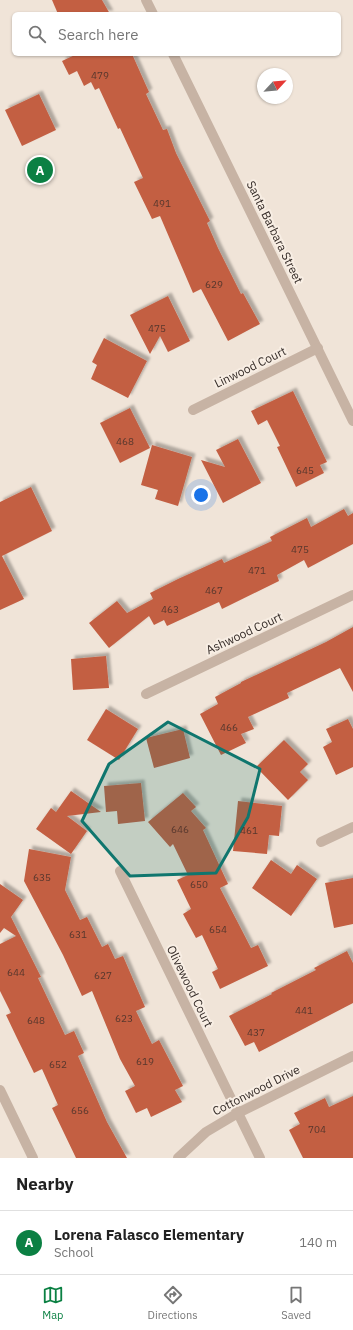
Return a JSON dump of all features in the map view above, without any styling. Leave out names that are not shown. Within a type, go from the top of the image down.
[{"type":"street","points":[[146,0],[152,12]]},
{"type":"street","name":"Santa Barbara Street","points":[[174,56],[353,421]]},
{"type":"street","name":"Linwood Court","points":[[193,410],[318,348]]},
{"type":"street","name":"Ashwood Court","points":[[146,694],[353,595]]},
{"type":"street","points":[[320,842],[353,827]]},
{"type":"street","name":"Olivewood Court","points":[[120,871],[260,1158]]},
{"type":"street","name":"Cottonwood Drive","points":[[178,1158],[206,1132],[238,1113],[353,1056]]},
{"type":"street","points":[[0,1090],[33,1158]]},
{"type":"highlighted area","points":[[168,722],[260,769],[248,817],[216,873],[130,876],[82,821],[109,764]]},
{"type":"building","points":[[52,0],[102,0],[109,12],[57,12]]},
{"type":"building","points":[[73,56],[133,56],[149,92],[146,94],[163,130],[167,129],[176,153],[210,221],[207,223],[218,248],[241,294],[243,293],[260,324],[228,341],[201,289],[193,293],[160,216],[152,219],[134,182],[143,178],[120,128],[118,129],[99,88],[95,90],[91,82],[84,86],[77,71],[69,75],[62,61]]},
{"type":"building","points":[[39,94],[56,130],[22,146],[5,110]]},
{"type":"building","points":[[168,296],[190,341],[168,352],[160,336],[150,354],[130,315]]},
{"type":"building","points":[[104,338],[147,361],[128,398],[91,379],[97,365],[92,362]]},
{"type":"building","points":[[293,391],[327,462],[320,465],[324,473],[296,487],[277,447],[280,446],[267,420],[258,425],[251,411]]},
{"type":"building","points":[[130,408],[150,448],[120,463],[100,423]]},
{"type":"building","points":[[238,439],[261,483],[223,503],[201,460],[225,467],[216,450]]},
{"type":"building","points":[[152,445],[192,457],[178,506],[155,499],[158,490],[141,485]]},
{"type":"building","points":[[31,487],[52,531],[2,556],[24,599],[0,610],[0,502]]},
{"type":"building","points":[[344,509],[348,516],[353,513],[353,544],[308,568],[304,560],[277,575],[279,581],[222,609],[219,602],[167,626],[164,620],[154,625],[149,616],[109,648],[89,623],[117,601],[127,613],[153,599],[150,593],[178,579],[222,559],[224,563],[272,541],[270,537],[307,518],[311,527]]},
{"type":"building","points":[[353,627],[353,692],[340,668],[287,693],[289,698],[248,717],[254,729],[241,734],[246,743],[221,755],[200,714],[218,704],[215,697],[241,682],[326,642]]},
{"type":"building","points":[[106,656],[109,688],[73,690],[71,659]]},
{"type":"building","points":[[106,709],[138,729],[119,760],[87,740]]},
{"type":"building","points":[[348,719],[353,729],[353,767],[336,775],[323,747],[332,742],[326,729]]},
{"type":"building","points":[[183,729],[190,758],[154,768],[146,738]]},
{"type":"building","points":[[284,740],[308,764],[300,772],[308,780],[288,800],[256,767]]},
{"type":"building","points":[[141,783],[145,821],[118,824],[117,811],[106,812],[104,786]]},
{"type":"building","points":[[71,791],[101,812],[67,816],[87,831],[71,854],[36,829],[51,808],[56,812]]},
{"type":"building","points":[[183,793],[196,807],[191,811],[206,828],[203,830],[228,884],[220,888],[251,948],[258,945],[268,966],[220,989],[212,972],[218,969],[202,935],[196,938],[183,914],[191,909],[177,880],[188,875],[173,844],[170,847],[148,822]]},
{"type":"building","points":[[238,801],[282,806],[279,836],[269,835],[267,854],[233,851]]},
{"type":"building","points":[[29,849],[71,857],[65,890],[80,920],[87,917],[102,947],[108,944],[115,959],[123,956],[145,1007],[136,1011],[152,1044],[159,1040],[183,1086],[175,1090],[182,1102],[151,1117],[147,1108],[136,1113],[125,1091],[135,1086],[120,1059],[92,991],[82,996],[63,955],[24,881]]},
{"type":"building","points":[[271,860],[291,874],[297,865],[317,879],[291,916],[252,888]]},
{"type":"building","points":[[353,878],[353,924],[334,928],[325,883]]},
{"type":"building","points":[[0,884],[23,900],[11,917],[41,977],[38,978],[65,1035],[74,1031],[84,1053],[78,1056],[107,1122],[127,1158],[76,1158],[52,1108],[58,1105],[42,1069],[34,1073],[6,1015],[11,1013],[0,991],[0,944],[16,936],[4,928],[0,933]]},
{"type":"building","points":[[347,951],[353,963],[353,1003],[259,1052],[254,1042],[245,1046],[229,1016],[316,970],[314,968]]},
{"type":"building","points":[[353,1096],[353,1158],[303,1158],[289,1130],[300,1124],[294,1113],[325,1098],[329,1107]]},
{"type":"place","name":"Lorena Falasco Elementary","points":[[40,170]]}]
